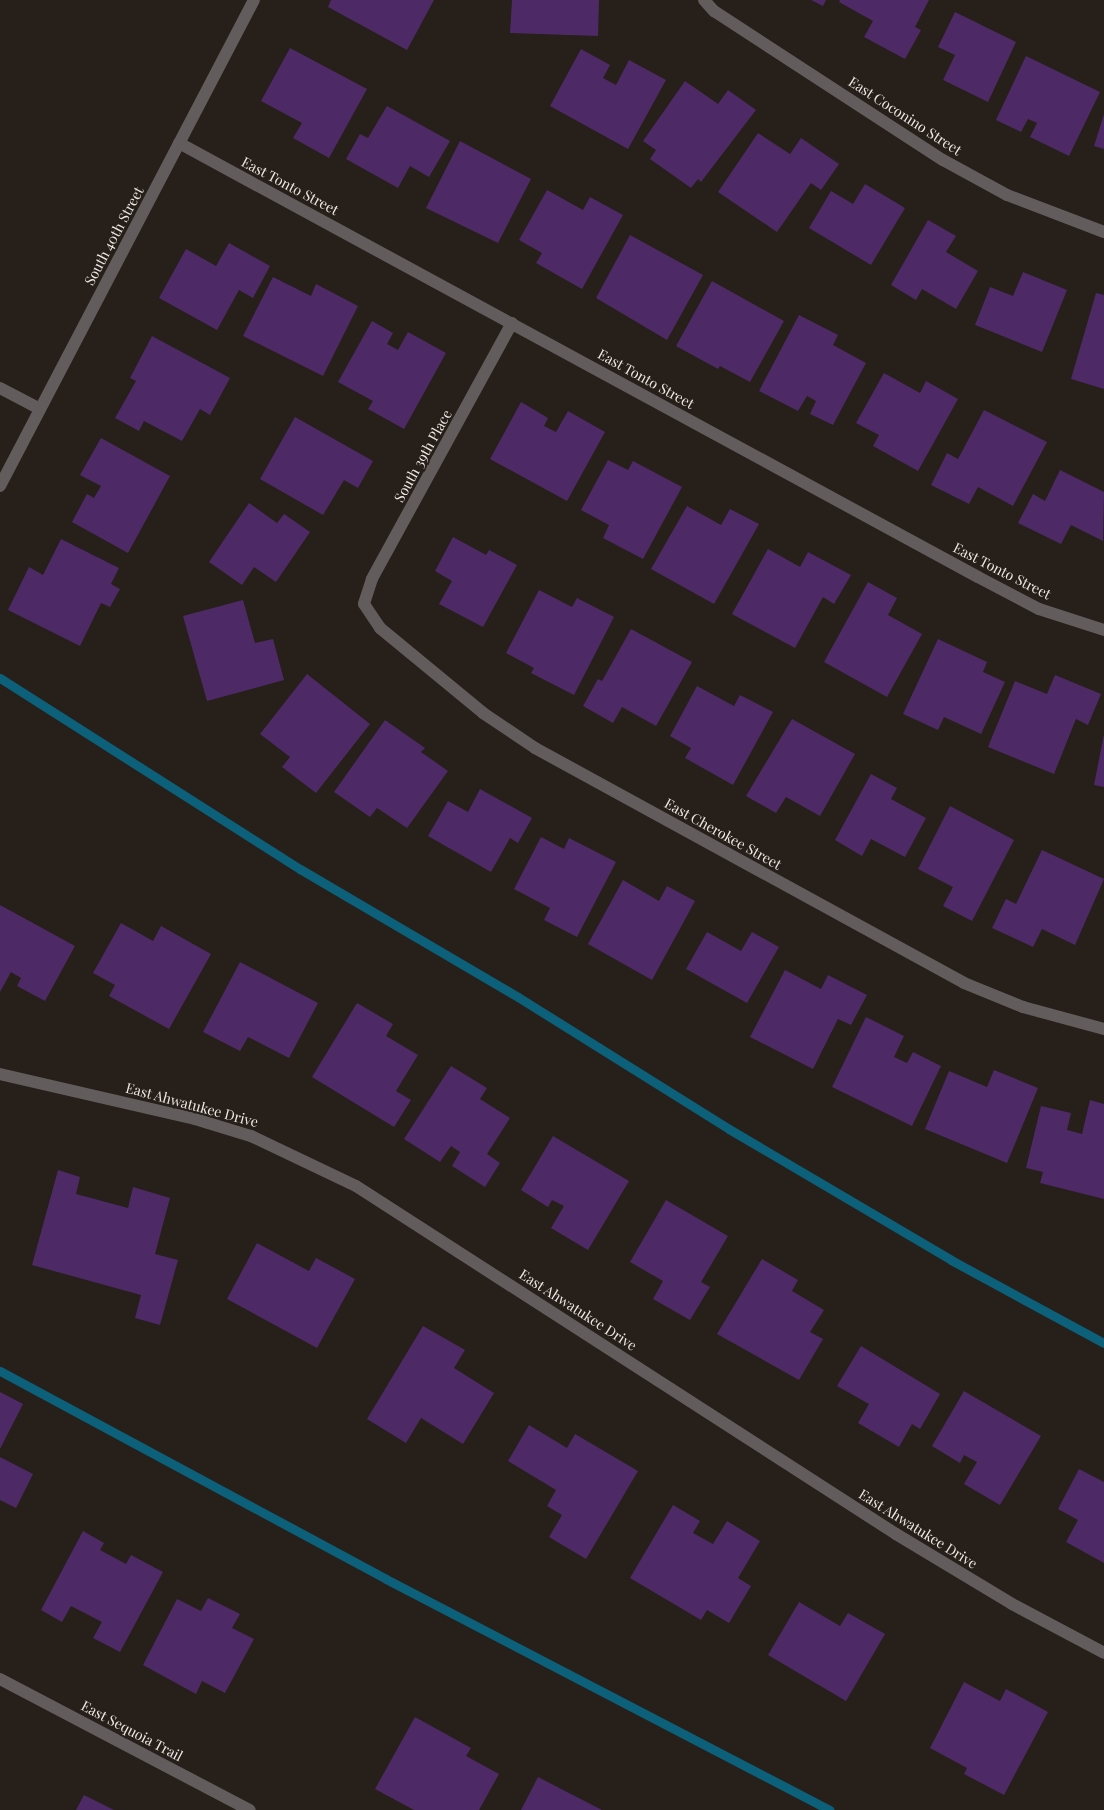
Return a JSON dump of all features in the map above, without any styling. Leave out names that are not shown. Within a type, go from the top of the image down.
[{"type":"street","name":"South 40th Street","points":[[0,486],[254,0]]},
{"type":"street","name":"East Coconino Street","points":[[704,0],[714,10],[943,160],[1007,195],[1104,232]]},
{"type":"street","name":"East Tonto Street","points":[[179,144],[1039,609],[1104,630]]},
{"type":"street","name":"South 39th Place","points":[[364,604],[372,579],[512,323]]},
{"type":"street","points":[[0,388],[40,409]]},
{"type":"street","name":"East Cherokee Street","points":[[364,604],[380,628],[431,671],[483,712],[535,748],[964,983],[1040,1013],[1104,1029]]},
{"type":"street","name":"East Ahwatukee Drive","points":[[0,1074],[186,1117],[250,1136],[356,1186],[896,1534],[1012,1604],[1104,1653]]},
{"type":"street","name":"East Sequoia Trail","points":[[0,1679],[250,1810]]},
{"type":"building","points":[[331,0],[434,0],[407,50],[328,7]]},
{"type":"building","points":[[512,0],[599,0],[598,36],[510,33]]},
{"type":"building","points":[[811,0],[826,0],[823,6]]},
{"type":"building","points":[[840,0],[929,0],[915,27],[921,30],[905,59],[864,37],[873,21],[839,2]]},
{"type":"building","points":[[955,12],[1016,42],[988,102],[943,80],[955,55],[938,47]]},
{"type":"building","points":[[290,48],[367,89],[329,158],[293,138],[302,123],[261,101]]},
{"type":"building","points":[[581,49],[610,65],[603,78],[616,85],[629,60],[666,80],[628,149],[550,106]]},
{"type":"building","points":[[1026,56],[1100,92],[1069,156],[1030,137],[1037,123],[1028,119],[1021,132],[996,120]]},
{"type":"building","points":[[685,81],[718,104],[728,90],[756,110],[701,182],[698,179],[691,188],[650,159],[656,150],[643,141]]},
{"type":"building","points":[[387,106],[450,141],[429,177],[410,166],[398,188],[346,159],[360,134],[368,138]]},
{"type":"building","points":[[1104,114],[1104,149],[1094,146]]},
{"type":"building","points":[[758,133],[790,154],[801,138],[839,164],[821,190],[811,183],[777,232],[718,192]]},
{"type":"building","points":[[460,141],[531,179],[498,243],[426,208]]},
{"type":"building","points":[[865,184],[905,208],[871,265],[809,228],[831,191],[853,204]]},
{"type":"building","points":[[547,190],[583,210],[590,197],[623,215],[582,289],[536,263],[542,253],[519,240]]},
{"type":"building","points":[[928,220],[956,236],[946,252],[978,271],[956,309],[922,289],[916,300],[891,285]]},
{"type":"building","points":[[630,235],[703,275],[667,340],[596,298]]},
{"type":"building","points":[[229,243],[270,266],[253,298],[239,290],[217,330],[159,298],[186,249],[216,266]]},
{"type":"building","points":[[1023,272],[1067,290],[1042,352],[975,325],[990,287],[1013,296]]},
{"type":"building","points":[[273,277],[311,296],[316,284],[358,306],[323,376],[243,336]]},
{"type":"building","points":[[712,281],[784,321],[750,382],[720,366],[718,369],[676,346]]},
{"type":"building","points":[[1096,293],[1104,295],[1104,389],[1071,379]]},
{"type":"building","points":[[799,315],[838,335],[833,345],[866,363],[833,425],[810,414],[816,401],[807,396],[798,411],[759,391]]},
{"type":"building","points":[[372,321],[393,333],[387,344],[398,350],[408,332],[446,353],[404,429],[368,409],[373,401],[338,382]]},
{"type":"building","points":[[152,336],[230,378],[210,415],[200,409],[182,441],[144,421],[139,431],[115,418],[136,381],[130,378]]},
{"type":"building","points":[[884,373],[920,393],[926,381],[958,399],[918,471],[873,446],[879,435],[856,423]]},
{"type":"building","points":[[521,402],[548,418],[544,426],[556,432],[568,411],[605,432],[567,501],[490,459]]},
{"type":"building","points":[[984,410],[1047,442],[1013,506],[978,487],[969,504],[931,485],[947,453],[958,459]]},
{"type":"building","points":[[295,417],[373,461],[358,488],[344,480],[323,515],[260,479]]},
{"type":"building","points":[[101,438],[170,476],[128,553],[72,522],[87,494],[94,498],[101,486],[80,475]]},
{"type":"building","points":[[608,460],[628,470],[633,461],[682,487],[643,559],[603,538],[609,525],[581,510]]},
{"type":"building","points":[[1060,470],[1104,492],[1103,541],[1071,525],[1061,544],[1018,523],[1033,494],[1045,501]]},
{"type":"building","points":[[249,503],[277,523],[284,514],[310,532],[276,582],[254,567],[242,585],[209,562]]},
{"type":"building","points":[[687,506],[721,525],[730,509],[759,524],[714,604],[651,569]]},
{"type":"building","points":[[453,537],[486,555],[489,550],[517,565],[483,627],[439,604],[452,581],[435,571]]},
{"type":"building","points":[[61,539],[119,568],[111,584],[120,589],[110,607],[101,603],[80,646],[8,610],[29,567],[43,575]]},
{"type":"building","points":[[768,549],[800,567],[808,552],[851,575],[834,604],[823,597],[795,648],[732,614]]},
{"type":"building","points":[[868,582],[897,598],[888,615],[922,634],[887,697],[824,662]]},
{"type":"building","points":[[539,590],[572,607],[577,598],[614,617],[574,695],[531,673],[534,668],[506,653]]},
{"type":"building","points":[[243,600],[255,643],[273,639],[284,680],[207,701],[183,616]]},
{"type":"building","points":[[631,629],[692,662],[656,726],[622,707],[613,723],[583,706],[598,679],[602,681]]},
{"type":"building","points":[[938,639],[987,662],[983,672],[1005,682],[981,734],[944,717],[938,730],[903,714]]},
{"type":"building","points":[[307,674],[370,724],[316,793],[282,767],[290,757],[260,734]]},
{"type":"building","points":[[1055,675],[1101,694],[1088,725],[1076,719],[1054,774],[988,747],[1015,681],[1047,694]]},
{"type":"building","points":[[697,686],[734,706],[740,695],[773,712],[733,785],[685,758],[691,748],[670,736]]},
{"type":"building","points":[[792,719],[855,754],[820,816],[786,797],[776,813],[746,796]]},
{"type":"building","points":[[385,720],[425,748],[421,752],[448,771],[407,828],[377,808],[370,817],[334,792]]},
{"type":"building","points":[[1104,734],[1104,787],[1094,785]]},
{"type":"building","points":[[871,774],[897,788],[891,799],[926,818],[905,857],[871,839],[862,856],[835,840]]},
{"type":"building","points":[[480,789],[532,818],[518,843],[510,838],[491,872],[428,836],[448,801],[468,812]]},
{"type":"building","points":[[950,806],[1014,840],[972,921],[943,906],[953,887],[918,869]]},
{"type":"building","points":[[541,837],[564,849],[569,838],[616,862],[577,937],[544,920],[550,908],[514,889]]},
{"type":"building","points":[[1042,850],[1104,879],[1075,945],[1042,929],[1033,947],[992,928],[1006,899],[1016,904]]},
{"type":"building","points":[[623,880],[659,901],[667,886],[695,901],[652,980],[588,944]]},
{"type":"building","points":[[0,905],[75,946],[45,1001],[17,986],[21,978],[11,972],[0,992]]},
{"type":"building","points":[[121,923],[153,941],[161,926],[211,954],[169,1029],[109,996],[115,985],[93,973]]},
{"type":"building","points":[[707,932],[741,951],[752,932],[779,947],[747,1003],[686,969]]},
{"type":"building","points":[[240,962],[318,1003],[289,1058],[248,1037],[240,1051],[203,1032]]},
{"type":"building","points":[[785,970],[821,989],[828,975],[867,995],[851,1025],[838,1019],[813,1069],[750,1037]]},
{"type":"building","points":[[357,1003],[393,1024],[386,1036],[418,1055],[396,1091],[411,1100],[394,1127],[312,1077]]},
{"type":"building","points":[[866,1017],[904,1036],[894,1057],[907,1063],[913,1052],[941,1066],[912,1126],[832,1087]]},
{"type":"building","points":[[451,1066],[487,1088],[480,1099],[510,1118],[487,1154],[500,1163],[485,1187],[452,1166],[460,1152],[451,1146],[440,1162],[404,1139]]},
{"type":"building","points":[[994,1070],[1038,1088],[1007,1163],[925,1129],[949,1071],[987,1087]]},
{"type":"building","points":[[1090,1100],[1104,1104],[1104,1199],[1040,1183],[1043,1172],[1026,1168],[1041,1106],[1071,1113],[1067,1130],[1082,1134]]},
{"type":"building","points":[[553,1136],[629,1181],[588,1250],[551,1228],[564,1206],[552,1200],[548,1207],[521,1190]]},
{"type":"building","points":[[58,1170],[80,1177],[76,1194],[128,1208],[133,1187],[170,1198],[155,1254],[178,1260],[160,1325],[135,1318],[141,1295],[32,1265]]},
{"type":"building","points":[[666,1200],[728,1236],[701,1282],[710,1287],[690,1320],[653,1299],[663,1281],[630,1262]]},
{"type":"building","points":[[257,1243],[309,1271],[316,1258],[355,1279],[317,1348],[227,1299]]},
{"type":"building","points":[[762,1259],[798,1280],[792,1291],[824,1310],[810,1332],[823,1339],[799,1380],[717,1334]]},
{"type":"building","points":[[423,1326],[465,1350],[454,1368],[494,1393],[463,1444],[421,1418],[406,1443],[367,1419]]},
{"type":"building","points":[[861,1346],[940,1394],[920,1429],[912,1424],[899,1447],[858,1423],[869,1404],[837,1386]]},
{"type":"building","points":[[964,1391],[1041,1436],[1000,1505],[964,1484],[977,1462],[964,1455],[960,1463],[932,1446]]},
{"type":"building","points":[[0,1392],[23,1404],[0,1449]]},
{"type":"building","points":[[529,1425],[567,1448],[575,1434],[638,1471],[586,1559],[549,1537],[562,1515],[547,1506],[556,1490],[508,1461]]},
{"type":"building","points":[[0,1457],[33,1474],[16,1508],[0,1500]]},
{"type":"building","points":[[1079,1469],[1104,1482],[1104,1563],[1066,1542],[1078,1520],[1058,1509]]},
{"type":"building","points":[[673,1505],[700,1521],[693,1533],[713,1544],[727,1521],[760,1541],[738,1578],[751,1586],[729,1623],[707,1610],[701,1620],[630,1578]]},
{"type":"building","points":[[83,1531],[104,1543],[100,1550],[126,1564],[131,1555],[163,1572],[120,1652],[93,1638],[102,1622],[71,1606],[62,1622],[41,1610]]},
{"type":"building","points":[[208,1598],[240,1614],[232,1628],[254,1639],[225,1693],[202,1681],[196,1694],[143,1665],[177,1599],[201,1611]]},
{"type":"building","points":[[799,1602],[840,1626],[848,1613],[885,1634],[846,1701],[768,1655]]},
{"type":"building","points":[[964,1682],[1000,1701],[1006,1689],[1048,1712],[1004,1795],[964,1774],[967,1768],[930,1748]]},
{"type":"building","points":[[415,1717],[471,1748],[466,1756],[499,1774],[479,1810],[414,1810],[375,1789]]},
{"type":"building","points":[[538,1777],[602,1810],[521,1810]]},
{"type":"building","points":[[84,1795],[114,1810],[76,1810]]},
{"type":"waterway","points":[[0,678],[300,869],[518,997],[729,1129],[951,1260],[1104,1343]]},
{"type":"waterway","points":[[0,1371],[386,1579],[829,1810]]}]
